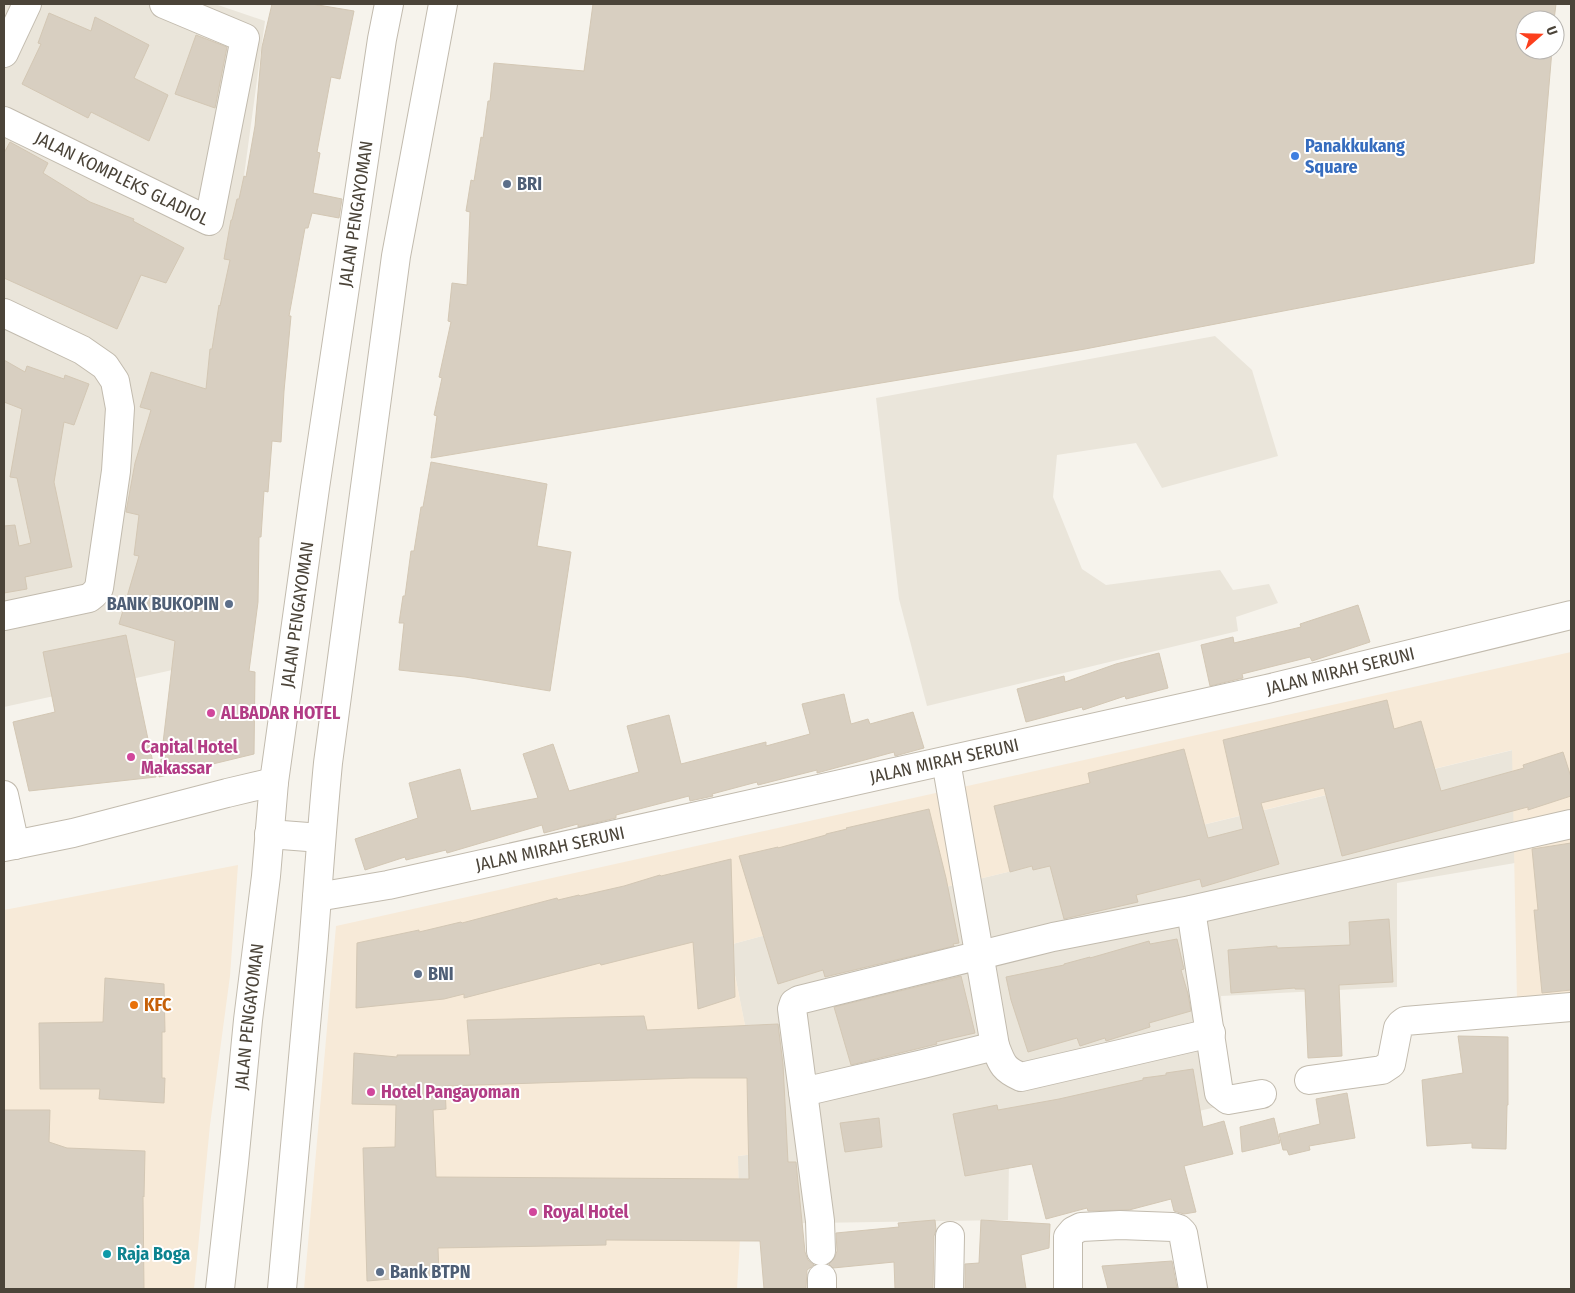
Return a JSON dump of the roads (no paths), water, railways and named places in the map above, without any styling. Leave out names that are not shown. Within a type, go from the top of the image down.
[{"type":"street","points":[[4,54],[26,4]]},
{"type":"street","name":"JALAN KOMPLEKS GLADIOL","points":[[4,121],[209,221],[245,38],[164,4]]},
{"type":"street","name":"JALAN PENGAYOMAN","points":[[220,1289],[248,1020],[266,876],[274,782],[318,469],[389,4]]},
{"type":"street","points":[[282,1289],[298,1124],[317,897],[320,838],[330,753],[396,256],[443,4]]},
{"type":"street","points":[[4,313],[82,350],[105,366],[115,382],[120,408],[116,471],[99,588],[89,598],[4,616]]},
{"type":"street","name":"JALAN MIRAH SERUNI","points":[[317,897],[388,885],[1267,689],[1571,615]]},
{"type":"street","points":[[946,761],[995,1046],[1003,1066],[1021,1077],[1211,1034]]},
{"type":"street","points":[[4,795],[9,846],[73,833],[274,782]]},
{"type":"street","points":[[821,1250],[820,1221],[792,1009],[794,1003],[1053,937],[1190,910],[1571,824]]},
{"type":"street","points":[[269,834],[320,838]]},
{"type":"street","points":[[1190,910],[1219,1093],[1228,1100],[1262,1094]]},
{"type":"street","points":[[1309,1080],[1382,1070],[1390,1064],[1398,1028],[1405,1021],[1571,1007]]},
{"type":"street","points":[[803,1092],[995,1046]]},
{"type":"street","points":[[1068,1289],[1068,1237],[1073,1231],[1081,1227],[1120,1225],[1173,1227],[1179,1229],[1183,1233],[1193,1289]]},
{"type":"street","points":[[949,1289],[950,1236]]},
{"type":"place","name":"Panakkukang Square","points":[[1295,156]]},
{"type":"place","name":"BRI","points":[[507,184]]},
{"type":"place","name":"BANK BUKOPIN","points":[[229,604]]},
{"type":"place","name":"ALBADAR HOTEL","points":[[211,713]]},
{"type":"place","name":"Capital Hotel Makassar","points":[[131,757]]},
{"type":"place","name":"BNI","points":[[418,974]]},
{"type":"place","name":"KFC","points":[[134,1005]]},
{"type":"place","name":"Hotel Pangayoman","points":[[371,1092]]},
{"type":"place","name":"Royal Hotel","points":[[533,1212]]},
{"type":"place","name":"Raja Boga","points":[[107,1254]]},
{"type":"place","name":"Bank BTPN","points":[[380,1272]]}]
